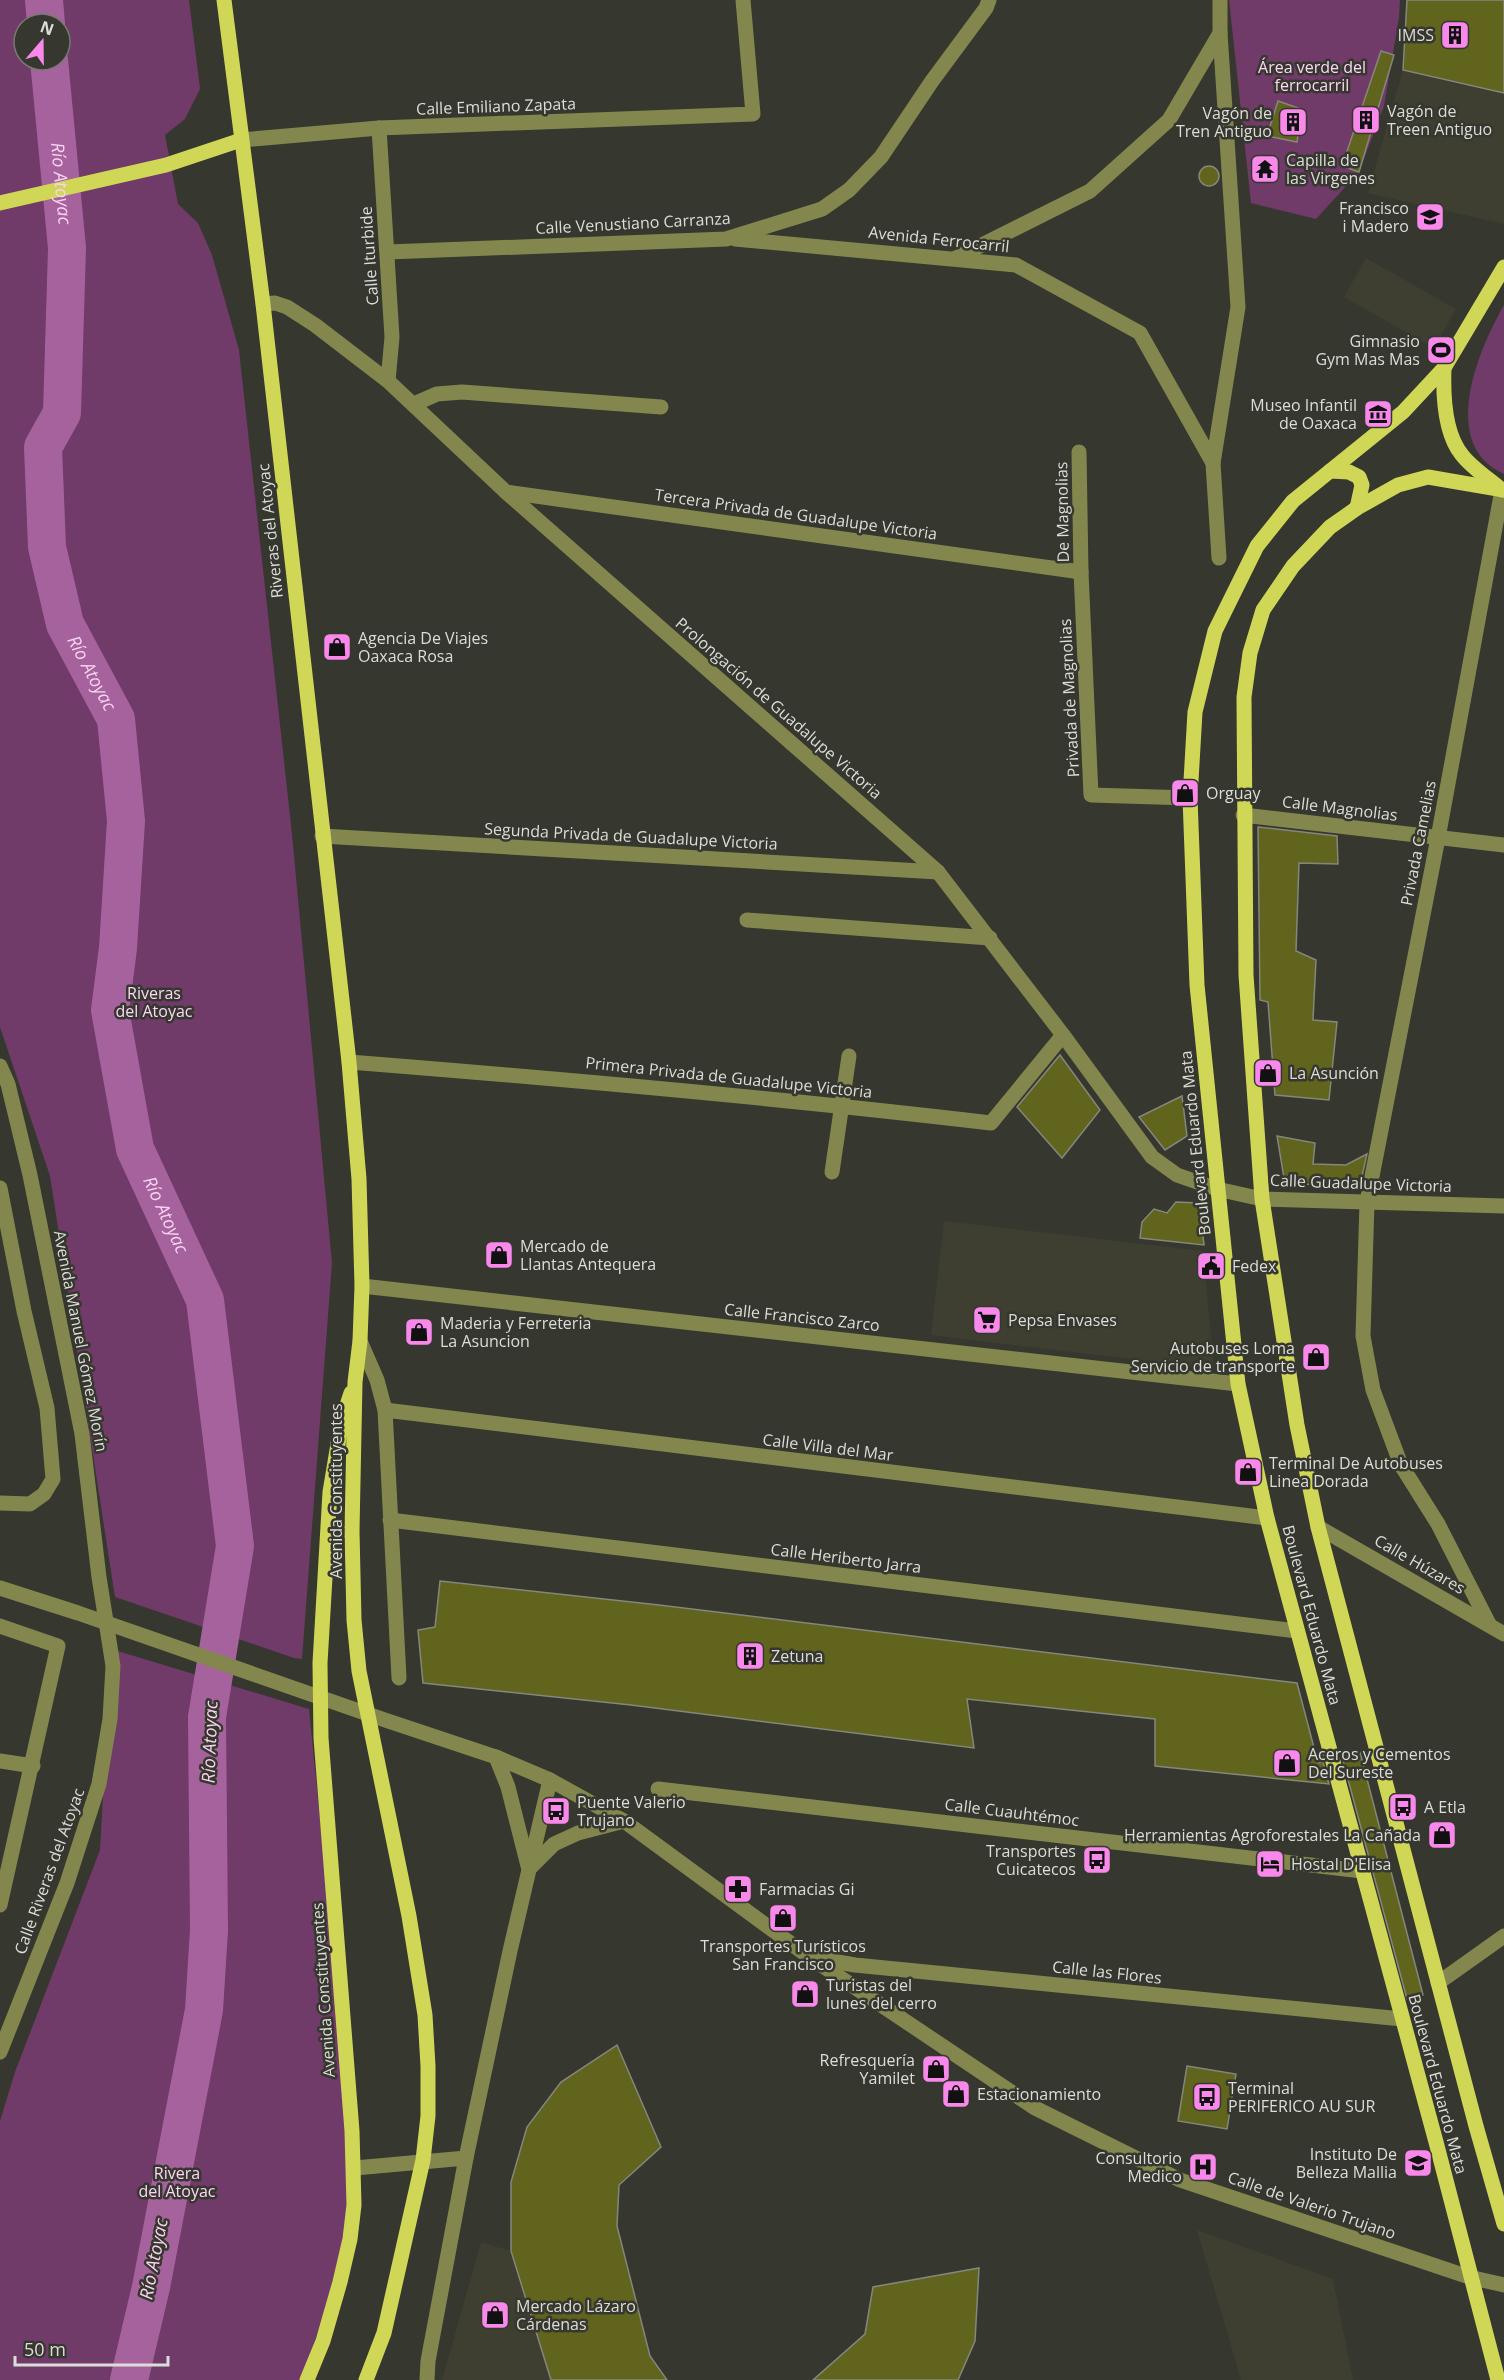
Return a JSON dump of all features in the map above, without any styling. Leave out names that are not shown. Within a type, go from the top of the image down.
[{"type":"main road","name":"Riveras del Atoyac","points":[[224,0],[263,304],[322,836],[350,1062],[359,1179],[362,1286],[360,1341],[355,1382]]},
{"type":"main road","points":[[0,204],[166,165],[241,140]]},
{"type":"main road","name":"Boulevard Eduardo Mata","points":[[1498,2380],[1267,1518],[1238,1384],[1197,985],[1190,798],[1195,712],[1215,631],[1257,546],[1293,501],[1403,412],[1444,368],[1504,267]]},
{"type":"main road","points":[[1444,368],[1443,393],[1453,438],[1462,455],[1503,490]]},
{"type":"main road","points":[[1330,471],[1349,472],[1359,477],[1362,485],[1357,508]]},
{"type":"main road","name":"Boulevard Eduardo Mata","points":[[1503,490],[1428,477],[1398,485],[1357,508],[1330,527],[1293,566],[1263,610],[1250,653],[1244,697],[1243,815],[1246,975],[1262,1198],[1297,1425],[1318,1527],[1504,2224]]},
{"type":"main road","name":"Avenida Constituyentes","points":[[355,1382],[352,1530],[354,1620],[359,1671],[409,1916],[425,2015],[429,2066],[428,2116],[423,2160],[384,2333],[366,2380]]},
{"type":"main road","name":"Avenida Constituyentes","points":[[307,2380],[323,2341],[350,2239],[354,2205],[355,2168],[321,1738],[320,1663],[330,1492],[342,1420],[355,1382]]},
{"type":"street","name":"Calle Emiliano Zapata","points":[[241,140],[379,128],[753,114],[743,0]]},
{"type":"street","name":"Calle Venustiano Carranza","points":[[388,252],[726,239],[822,208],[849,190],[881,157],[932,81],[986,8],[989,0]]},
{"type":"street","points":[[1213,463],[1238,307],[1220,33],[1220,0]]},
{"type":"street","points":[[956,258],[1090,191],[1169,120],[1220,33]]},
{"type":"street","name":"Calle Iturbide","points":[[379,128],[392,337],[388,381]]},
{"type":"street","name":"Avenida Ferrocarril","points":[[726,239],[1016,265],[1140,333],[1213,463],[1219,558]]},
{"type":"street","name":"Prolongación de Guadalupe Victoria","points":[[263,304],[275,303],[287,307],[315,325],[388,381],[506,492],[938,872],[1063,1035],[1152,1157],[1177,1175],[1217,1190]]},
{"type":"street","points":[[414,404],[437,394],[462,392],[662,407]]},
{"type":"street","name":"De Magnolias","points":[[1079,452],[1081,572]]},
{"type":"street","name":"Privada Camelias","points":[[1489,1624],[1438,1524],[1401,1465],[1373,1390],[1363,1336],[1367,1202],[1503,490]]},
{"type":"street","name":"Tercera Privada de Guadalupe Victoria","points":[[506,492],[1081,572]]},
{"type":"street","name":"Privada de Magnolias","points":[[1081,572],[1091,795],[1190,798]]},
{"type":"street","name":"Calle Magnolias","points":[[1243,815],[1504,845]]},
{"type":"street","name":"Segunda Privada de Guadalupe Victoria","points":[[322,836],[938,872]]},
{"type":"street","points":[[747,920],[990,938]]},
{"type":"street","name":"Primera Privada de Guadalupe Victoria","points":[[350,1062],[543,1077],[991,1123],[1063,1035]]},
{"type":"street","points":[[832,1172],[849,1056]]},
{"type":"street","name":"Avenida Manuel Gómez Morín","points":[[0,1066],[8,1084],[30,1175],[82,1434],[107,1626]]},
{"type":"street","points":[[0,1188],[24,1311],[47,1408],[53,1479],[44,1494],[30,1504],[0,1503]]},
{"type":"street","name":"Calle Guadalupe Victoria","points":[[1217,1190],[1262,1198],[1504,1206]]},
{"type":"street","name":"Calle Francisco Zarco","points":[[362,1286],[1238,1384]]},
{"type":"street","points":[[360,1341],[377,1380],[385,1410],[399,1678]]},
{"type":"street","name":"Calle Villa del Mar","points":[[385,1410],[1267,1518]]},
{"type":"street","name":"Calle Heriberto Jarra","points":[[390,1520],[1297,1631]]},
{"type":"street","name":"Calle Húzares","points":[[1318,1527],[1504,1634]]},
{"type":"street","name":"Calle de Valerio Trujano","points":[[0,1588],[496,1757],[550,1780],[624,1821],[808,1956],[1035,2108],[1180,2180],[1469,2277],[1504,2285]]},
{"type":"street","points":[[0,1626],[58,1646],[33,1766],[0,1905]]},
{"type":"street","name":"Calle Riveras del Atoyac","points":[[3,2045],[67,1883],[99,1784],[110,1719],[112,1666],[107,1626]]},
{"type":"street","points":[[496,1757],[508,1787],[529,1869]]},
{"type":"street","points":[[0,1761],[33,1766]]},
{"type":"street","points":[[427,2380],[428,2361],[466,2158],[550,1780]]},
{"type":"street","name":"Calle Cuauhtémoc","points":[[658,1789],[1362,1871]]},
{"type":"street","points":[[529,1869],[554,1844],[579,1833],[624,1821]]},
{"type":"street","points":[[1438,1983],[1504,1936]]},
{"type":"street","name":"Calle las Flores","points":[[808,1956],[855,1965],[1402,2019]]},
{"type":"street","points":[[0,2022],[3,2045]]},
{"type":"street","points":[[355,2168],[423,2160],[466,2158]]},
{"type":"shaded area","points":[[1403,70],[1504,93],[1504,224],[1368,193]]},
{"type":"shaded area","points":[[1366,258],[1456,309],[1434,348],[1344,297]]},
{"type":"shaded area","points":[[944,1221],[1203,1251],[1214,1369],[931,1335]]},
{"type":"shaded area","points":[[1197,2230],[1333,2279],[1353,2380],[1241,2380]]},
{"type":"shaded area","name":"Mercado Lázaro Cárdenas","points":[[481,2242],[511,2251],[551,2380],[442,2380]]},
{"type":"green space","name":"Riveras del Atoyac","points":[[0,0],[189,0],[200,89],[185,119],[165,135],[178,204],[198,223],[212,255],[239,350],[292,834],[332,1263],[302,1659],[115,1597],[50,1176],[0,1027]]},
{"type":"green space","name":"Área verde del ferrocarril","points":[[1229,0],[1400,0],[1384,106],[1359,172],[1316,219],[1251,203]]},
{"type":"green space","points":[[1504,305],[1504,474],[1484,460],[1472,442],[1468,420],[1475,371],[1484,346]]},
{"type":"green space","name":"Rivera del Atoyac","points":[[111,1649],[309,1709],[355,2168],[350,2239],[301,2380],[0,2380],[0,2121],[15,2072],[100,1850]]},
{"type":"building","name":"IMSS","points":[[1407,0],[1504,0],[1504,93],[1403,70]]},
{"type":"building","name":"Vagón de Treen Antiguo","points":[[1381,51],[1394,55],[1359,172],[1342,166]]},
{"type":"building","points":[[1278,101],[1301,109],[1297,142],[1267,136]]},
{"type":"building","points":[[1209,166],[1216,169],[1219,176],[1216,183],[1209,186],[1202,183],[1199,176],[1202,169]]},
{"type":"building","points":[[1258,827],[1337,836],[1338,864],[1299,863],[1296,951],[1316,960],[1313,1020],[1337,1022],[1329,1100],[1275,1095],[1268,1002],[1260,1000]]},
{"type":"building","points":[[1060,1055],[1100,1110],[1062,1158],[1017,1107]]},
{"type":"building","points":[[1182,1096],[1187,1136],[1165,1150],[1139,1117]]},
{"type":"building","points":[[1277,1136],[1315,1143],[1313,1164],[1346,1165],[1367,1154],[1360,1185],[1285,1184]]},
{"type":"building","points":[[1176,1202],[1199,1203],[1204,1245],[1140,1238],[1142,1222],[1154,1209],[1167,1213]]},
{"type":"building","name":"Zetuna","points":[[440,1581],[659,1605],[1297,1683],[1318,1763],[1323,1762],[1329,1784],[1155,1766],[1155,1719],[967,1699],[974,1748],[631,1705],[423,1683],[418,1630],[435,1627]]},
{"type":"building","points":[[1360,1752],[1423,1995],[1407,1999],[1342,1757]]},
{"type":"building","points":[[617,2045],[661,2147],[619,2185],[617,2226],[650,2356],[667,2380],[551,2380],[511,2251],[511,2182],[527,2127],[561,2082]]},
{"type":"building","name":"Terminal PERIFERICO AU SUR","points":[[1187,2066],[1236,2074],[1227,2129],[1178,2121]]},
{"type":"building","points":[[979,2268],[975,2341],[958,2380],[813,2380],[865,2334],[873,2287]]},
{"type":"waterway","name":"Río Atoyac","points":[[44,0],[45,12]]},
{"type":"waterway","name":"Río Atoyac","points":[[50,72],[67,248],[62,413],[43,447],[47,547],[65,624],[116,719],[126,821],[118,948],[110,1010],[135,1149],[205,1300],[235,1546],[207,1717],[209,1930],[204,2010],[151,2287],[129,2380]]},
{"type":"place","name":"IMSS","points":[[1455,35]]},
{"type":"place","name":"Vagón de Treen Antiguo","points":[[1366,120]]},
{"type":"place","name":"Vagón de Tren Antiguo","points":[[1293,122]]},
{"type":"place","name":"Capilla de las Virgenes","points":[[1265,169]]},
{"type":"place","name":"Francisco i Madero","points":[[1430,217]]},
{"type":"place","name":"Gimnasio Gym Mas Mas","points":[[1441,350]]},
{"type":"place","name":"Museo Infantil de Oaxaca","points":[[1378,414]]},
{"type":"place","name":"Agencia De Viajes Oaxaca Rosa","points":[[337,647]]},
{"type":"place","name":"Orguay","points":[[1185,793]]},
{"type":"place","name":"La Asunción","points":[[1268,1073]]},
{"type":"place","name":"Mercado de Llantas Antequera","points":[[499,1255]]},
{"type":"place","name":"Fedex","points":[[1211,1266]]},
{"type":"place","name":"Pepsa Envases","points":[[987,1320]]},
{"type":"place","name":"Maderia y Ferreteria La Asuncion","points":[[419,1332]]},
{"type":"place","name":"Autobuses Loma Servicio de transporte","points":[[1316,1357]]},
{"type":"place","name":"Terminal De Autobuses Linea Dorada","points":[[1248,1472]]},
{"type":"place","name":"Zetuna","points":[[750,1656]]},
{"type":"place","name":"Aceros y Cementos Del Sureste","points":[[1287,1763]]},
{"type":"place","name":"A Etla","points":[[1403,1807]]},
{"type":"place","name":"Puente Valerio Trujano","points":[[556,1811]]},
{"type":"place","name":"Herramientas Agroforestales La Cañada","points":[[1442,1835]]},
{"type":"place","name":"Transportes Cuicatecos","points":[[1097,1860]]},
{"type":"place","name":"Hostal D'Elisa","points":[[1270,1864]]},
{"type":"place","name":"Farmacias Gi","points":[[738,1889]]},
{"type":"place","name":"Transportes Turísticos San Francisco","points":[[783,1918]]},
{"type":"place","name":"Turistas del lunes del cerro","points":[[805,1994]]},
{"type":"place","name":"Refresquería Yamilet","points":[[936,2069]]},
{"type":"place","name":"Estacionamiento","points":[[956,2094]]},
{"type":"place","name":"Terminal PERIFERICO AU SUR","points":[[1207,2097]]},
{"type":"place","name":"Instituto De Belleza Mallia","points":[[1418,2163]]},
{"type":"place","name":"Consultorio Medico","points":[[1203,2167]]},
{"type":"place","name":"Mercado Lázaro Cárdenas","points":[[495,2315]]}]
